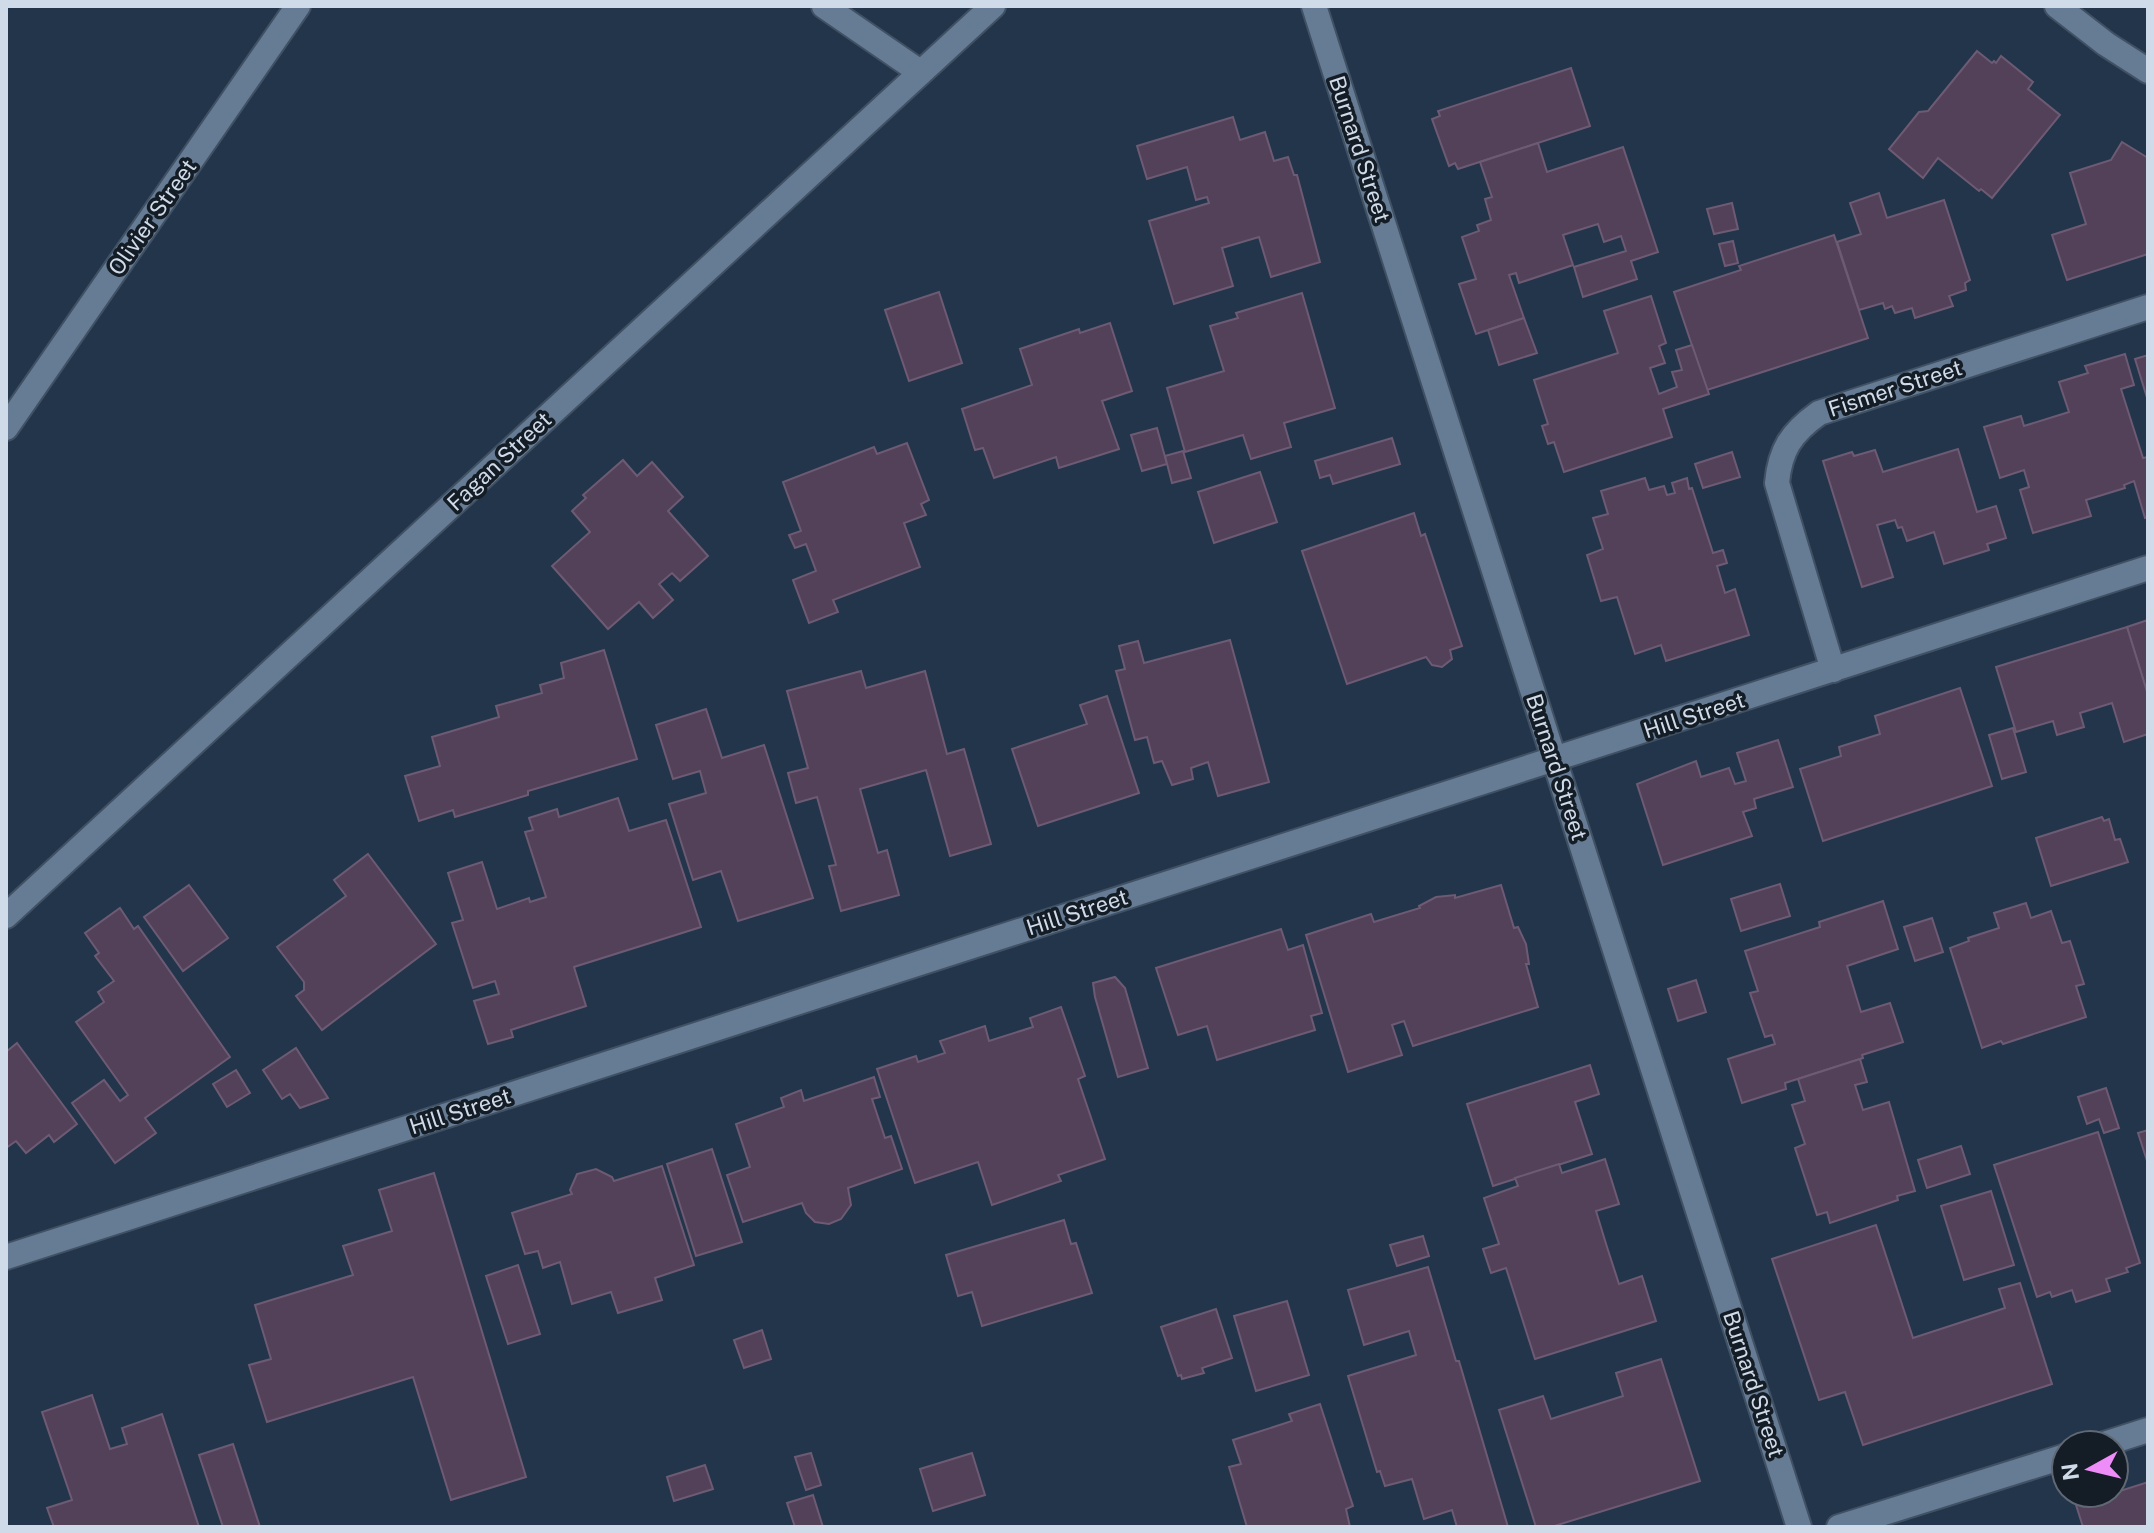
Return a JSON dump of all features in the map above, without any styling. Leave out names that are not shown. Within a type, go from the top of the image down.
[{"type":"street","name":"Olivier Street","points":[[6,428],[298,6]]},
{"type":"street","points":[[824,6],[920,72]]},
{"type":"street","name":"Fagan Street","points":[[6,916],[993,6]]},
{"type":"street","name":"Burnard Street","points":[[1314,6],[1799,1527]]},
{"type":"street","points":[[2057,6],[2106,44],[2148,71]]},
{"type":"street","name":"Fismer Street","points":[[1833,670],[1777,483],[1779,462],[1801,426],[1819,413],[2148,307]]},
{"type":"street","name":"Hill Street","points":[[6,1257],[2148,568]]},
{"type":"street","points":[[1839,1527],[2050,1461]]},
{"type":"building","points":[[1977,51],[1992,63],[1996,63],[2001,56],[2033,82],[2028,89],[2060,115],[1992,198],[1938,158],[1923,178],[1889,149],[1919,112],[1928,111]]},
{"type":"building","points":[[1571,68],[1590,126],[1458,169],[1455,163],[1449,166],[1432,119],[1440,116],[1438,111]]},
{"type":"building","points":[[1233,117],[1240,140],[1265,132],[1274,161],[1288,157],[1294,175],[1297,175],[1320,262],[1271,277],[1259,237],[1222,248],[1233,286],[1174,304],[1149,221],[1209,203],[1207,197],[1196,200],[1187,167],[1147,179],[1137,146]]},
{"type":"building","points":[[2122,142],[2148,158],[2148,254],[2067,280],[2052,235],[2086,224],[2070,173],[2111,160]]},
{"type":"building","points":[[1538,143],[1547,172],[1623,147],[1658,252],[1631,261],[1637,279],[1583,297],[1574,267],[1626,251],[1621,236],[1604,242],[1598,224],[1563,235],[1573,265],[1519,283],[1516,273],[1509,275],[1524,318],[1476,334],[1459,284],[1476,279],[1462,237],[1479,231],[1477,225],[1491,220],[1485,199],[1492,197],[1480,162]]},
{"type":"building","points":[[1879,193],[1887,218],[1944,200],[1970,280],[1965,283],[1966,290],[1949,296],[1953,306],[1915,318],[1912,308],[1895,313],[1892,306],[1885,309],[1883,303],[1859,310],[1837,242],[1861,234],[1850,203]]},
{"type":"building","points":[[1732,203],[1738,229],[1714,234],[1707,209]]},
{"type":"building","points":[[1834,235],[1868,338],[1707,390],[1674,292],[1741,270],[1739,266]]},
{"type":"building","points":[[1733,241],[1738,263],[1725,266],[1719,244]]},
{"type":"building","points":[[939,292],[962,363],[909,381],[885,310]]},
{"type":"building","points":[[1302,293],[1335,408],[1284,423],[1291,447],[1251,459],[1243,435],[1185,452],[1167,388],[1224,371],[1210,326],[1238,318],[1236,313]]},
{"type":"building","points":[[1651,296],[1666,343],[1659,346],[1665,363],[1650,368],[1659,394],[1677,387],[1672,372],[1682,370],[1676,350],[1692,345],[1709,394],[1663,409],[1672,437],[1564,472],[1554,442],[1548,444],[1542,426],[1548,424],[1534,380],[1618,353],[1604,311]]},
{"type":"building","points":[[1524,318],[1537,353],[1499,365],[1488,330]]},
{"type":"building","points":[[1110,323],[1132,391],[1102,401],[1119,449],[1059,468],[1056,457],[994,478],[983,448],[975,450],[962,409],[1032,385],[1020,349],[1079,329],[1080,333]]},
{"type":"building","points":[[2125,354],[2134,385],[2121,389],[2143,458],[2148,457],[2148,517],[2145,518],[2134,481],[2124,485],[2125,488],[2086,500],[2091,516],[2033,533],[2020,490],[2029,487],[2024,470],[2000,478],[1984,427],[2021,416],[2024,426],[2069,412],[2059,382],[2088,373],[2085,366]]},
{"type":"building","points":[[2148,355],[2148,401],[2135,359]]},
{"type":"building","points":[[1157,428],[1167,464],[1142,471],[1131,435]]},
{"type":"building","points":[[1392,438],[1400,464],[1333,484],[1330,475],[1320,478],[1315,461]]},
{"type":"building","points":[[907,443],[929,500],[921,504],[926,515],[904,523],[920,567],[833,600],[838,612],[809,623],[793,580],[816,571],[806,544],[795,548],[789,535],[801,531],[783,482],[874,447],[877,454]]},
{"type":"building","points":[[1958,449],[1977,512],[1996,506],[2006,538],[1987,544],[1989,550],[1944,564],[1934,532],[1907,541],[1902,527],[1898,528],[1895,520],[1877,525],[1893,577],[1862,587],[1823,461],[1852,452],[1854,456],[1875,450],[1883,472]]},
{"type":"building","points":[[1183,451],[1191,478],[1172,483],[1165,456]]},
{"type":"building","points":[[1732,452],[1740,477],[1703,488],[1695,464]]},
{"type":"building","points":[[623,460],[637,476],[652,462],[683,497],[668,511],[708,556],[680,581],[672,573],[659,584],[673,600],[653,618],[639,602],[608,629],[552,566],[590,532],[572,511],[586,498],[583,495]]},
{"type":"building","points":[[1260,472],[1277,522],[1214,543],[1198,492]]},
{"type":"building","points":[[1645,478],[1649,490],[1664,486],[1667,495],[1675,493],[1672,483],[1687,478],[1713,553],[1723,550],[1727,563],[1717,566],[1725,593],[1735,589],[1749,635],[1666,661],[1661,645],[1635,654],[1617,597],[1601,601],[1587,555],[1603,549],[1593,518],[1608,514],[1601,491]]},
{"type":"building","points":[[1414,513],[1421,536],[1425,534],[1462,646],[1450,650],[1452,659],[1442,667],[1432,665],[1426,657],[1347,684],[1302,551]]},
{"type":"building","points":[[2148,620],[2148,695],[2127,627]]},
{"type":"building","points":[[2127,627],[2148,695],[2148,734],[2124,742],[2112,703],[2080,713],[2084,727],[2057,735],[2053,721],[2016,732],[1996,667]]},
{"type":"building","points":[[1230,640],[1269,782],[1218,796],[1208,762],[1191,768],[1193,779],[1172,785],[1162,761],[1154,763],[1147,737],[1135,740],[1116,671],[1125,669],[1119,646],[1138,641],[1144,663]]},
{"type":"building","points":[[604,650],[637,759],[528,791],[528,795],[455,817],[453,810],[419,821],[405,776],[440,766],[432,737],[499,717],[496,706],[542,693],[540,685],[564,678],[561,663]]},
{"type":"building","points":[[861,671],[866,688],[925,671],[947,754],[964,749],[991,844],[950,856],[926,770],[860,789],[878,853],[887,850],[899,895],[841,911],[829,866],[836,865],[817,797],[796,803],[788,773],[808,768],[787,691]]},
{"type":"building","points":[[1960,688],[1992,786],[1823,841],[1800,769],[1841,756],[1839,747],[1880,734],[1875,716]]},
{"type":"building","points":[[1107,696],[1139,793],[1038,826],[1012,749],[1087,724],[1080,705]]},
{"type":"building","points":[[706,709],[722,758],[764,745],[813,898],[738,921],[721,871],[693,880],[669,804],[706,793],[700,771],[673,779],[656,725]]},
{"type":"building","points":[[2013,728],[2026,772],[2002,779],[1989,735]]},
{"type":"building","points":[[1778,740],[1793,787],[1754,799],[1756,808],[1743,812],[1752,836],[1663,865],[1637,784],[1696,761],[1701,777],[1729,768],[1735,784],[1746,781],[1737,753]]},
{"type":"building","points":[[618,798],[629,831],[666,820],[701,927],[574,967],[586,1006],[511,1030],[513,1037],[488,1044],[474,1001],[499,994],[495,981],[473,988],[452,923],[463,920],[448,873],[482,862],[497,909],[529,898],[530,902],[546,897],[525,832],[533,830],[529,818],[557,809],[559,817]]},
{"type":"building","points":[[2102,817],[2104,821],[2109,819],[2115,840],[2120,839],[2128,862],[2051,886],[2036,838]]},
{"type":"building","points":[[368,854],[436,944],[322,1030],[296,996],[304,990],[304,982],[277,947],[346,896],[334,880]]},
{"type":"building","points":[[1780,884],[1790,916],[1741,931],[1731,899]]},
{"type":"building","points":[[189,885],[228,938],[183,971],[144,917]]},
{"type":"building","points":[[1501,885],[1514,928],[1518,927],[1526,944],[1529,964],[1526,964],[1538,1007],[1413,1046],[1404,1021],[1392,1025],[1402,1055],[1348,1072],[1306,935],[1371,914],[1374,922],[1420,908],[1436,897],[1455,895],[1455,898]]},
{"type":"building","points":[[1883,901],[1898,949],[1847,966],[1861,1012],[1890,1003],[1903,1042],[1785,1083],[1786,1089],[1742,1103],[1728,1059],[1775,1044],[1772,1035],[1765,1037],[1750,993],[1758,991],[1745,951],[1820,927],[1819,922]]},
{"type":"building","points":[[2026,903],[2031,918],[2051,911],[2062,943],[2070,941],[2084,984],[2076,986],[2086,1017],[1982,1048],[1950,948],[1969,941],[1968,938],[1999,928],[1994,913]]},
{"type":"building","points":[[120,908],[134,929],[138,926],[230,1057],[145,1118],[156,1133],[115,1163],[72,1103],[104,1080],[120,1101],[128,1095],[76,1022],[104,1002],[98,992],[114,981],[95,956],[99,953],[85,933]]},
{"type":"building","points":[[1932,918],[1943,952],[1915,961],[1904,927]]},
{"type":"building","points":[[1281,929],[1288,950],[1303,945],[1322,1013],[1311,1016],[1315,1030],[1217,1060],[1207,1026],[1178,1035],[1156,968]]},
{"type":"building","points":[[1115,977],[1125,988],[1148,1068],[1118,1077],[1093,983]]},
{"type":"building","points":[[1696,980],[1706,1012],[1678,1021],[1668,989]]},
{"type":"building","points":[[1061,1007],[1085,1076],[1078,1079],[1105,1159],[1058,1175],[1061,1181],[992,1205],[978,1162],[915,1183],[877,1069],[916,1056],[918,1062],[945,1053],[940,1041],[985,1026],[989,1041],[1033,1027],[1030,1018]]},
{"type":"building","points":[[17,1043],[77,1124],[54,1142],[49,1135],[26,1153],[16,1141],[6,1148],[6,1052]]},
{"type":"building","points":[[296,1048],[328,1098],[300,1108],[290,1094],[282,1099],[263,1070]]},
{"type":"building","points":[[1860,1059],[1867,1082],[1855,1085],[1863,1110],[1889,1102],[1915,1191],[1897,1196],[1898,1200],[1830,1223],[1827,1212],[1817,1215],[1795,1148],[1805,1144],[1792,1105],[1805,1101],[1798,1079]]},
{"type":"building","points":[[1590,1065],[1599,1094],[1575,1102],[1592,1154],[1493,1186],[1467,1104]]},
{"type":"building","points":[[236,1070],[250,1093],[227,1107],[213,1084]]},
{"type":"building","points":[[874,1077],[880,1097],[872,1099],[885,1138],[891,1136],[902,1169],[848,1188],[851,1205],[841,1219],[829,1224],[815,1222],[802,1203],[743,1222],[727,1175],[750,1167],[736,1124],[784,1107],[781,1098],[801,1090],[804,1101]]},
{"type":"building","points":[[2106,1088],[2119,1128],[2104,1133],[2099,1119],[2087,1124],[2078,1097]]},
{"type":"building","points":[[2148,1130],[2148,1164],[2138,1133]]},
{"type":"building","points":[[2098,1132],[2140,1263],[2126,1268],[2128,1272],[2106,1279],[2110,1291],[2076,1302],[2072,1290],[2052,1297],[2050,1292],[2037,1297],[1994,1165]]},
{"type":"building","points":[[1961,1146],[1970,1174],[1927,1188],[1918,1160]]},
{"type":"building","points":[[712,1149],[742,1242],[696,1256],[667,1164]]},
{"type":"building","points":[[1605,1159],[1619,1204],[1596,1211],[1607,1247],[1619,1284],[1642,1276],[1656,1321],[1535,1359],[1506,1268],[1491,1273],[1483,1249],[1499,1244],[1484,1198],[1518,1186],[1515,1178],[1559,1164],[1562,1173]]},
{"type":"building","points":[[662,1166],[694,1265],[655,1278],[662,1300],[618,1313],[611,1292],[572,1304],[560,1262],[543,1268],[538,1251],[525,1254],[512,1213],[572,1194],[570,1190],[577,1174],[596,1169],[614,1181]]},
{"type":"building","points":[[434,1173],[526,1477],[451,1500],[413,1377],[267,1422],[249,1365],[271,1359],[255,1305],[353,1275],[343,1246],[392,1231],[379,1190]]},
{"type":"building","points":[[1991,1191],[2014,1265],[1964,1280],[1941,1206]]},
{"type":"building","points":[[1064,1220],[1071,1244],[1076,1243],[1092,1293],[982,1326],[972,1292],[958,1296],[946,1255]]},
{"type":"building","points":[[1876,1225],[1913,1338],[2005,1308],[1999,1289],[2020,1283],[2052,1384],[1863,1445],[1845,1392],[1819,1400],[1772,1259]]},
{"type":"building","points":[[1423,1236],[1429,1256],[1397,1266],[1390,1245]]},
{"type":"building","points":[[518,1265],[540,1334],[508,1344],[486,1276]]},
{"type":"building","points":[[1428,1267],[1508,1527],[1457,1527],[1452,1510],[1424,1519],[1412,1479],[1385,1486],[1380,1471],[1377,1472],[1348,1376],[1416,1355],[1409,1331],[1364,1345],[1348,1290]]},
{"type":"building","points":[[1287,1301],[1309,1375],[1256,1391],[1234,1316]]},
{"type":"building","points":[[1216,1309],[1232,1358],[1202,1368],[1204,1373],[1182,1379],[1181,1375],[1178,1376],[1161,1327]]},
{"type":"building","points":[[762,1330],[771,1359],[744,1368],[734,1340]]},
{"type":"building","points":[[1661,1359],[1700,1481],[1551,1527],[1536,1527],[1499,1410],[1543,1396],[1551,1419],[1623,1396],[1616,1373]]},
{"type":"building","points":[[92,1395],[110,1449],[127,1444],[122,1428],[162,1414],[199,1527],[54,1527],[47,1508],[72,1500],[42,1412]]},
{"type":"building","points":[[1320,1404],[1353,1506],[1346,1509],[1350,1527],[1247,1527],[1229,1467],[1241,1464],[1233,1440],[1292,1421],[1289,1414]]},
{"type":"building","points":[[233,1444],[260,1527],[223,1527],[199,1455]]},
{"type":"building","points":[[811,1453],[821,1485],[806,1490],[795,1457]]},
{"type":"building","points":[[972,1453],[985,1495],[933,1511],[920,1469]]},
{"type":"building","points":[[705,1465],[713,1489],[674,1501],[667,1477]]},
{"type":"building","points":[[2148,1482],[2148,1527],[2083,1527],[2077,1509],[2130,1509],[2130,1488]]},
{"type":"building","points":[[813,1495],[823,1527],[795,1527],[787,1503]]}]
